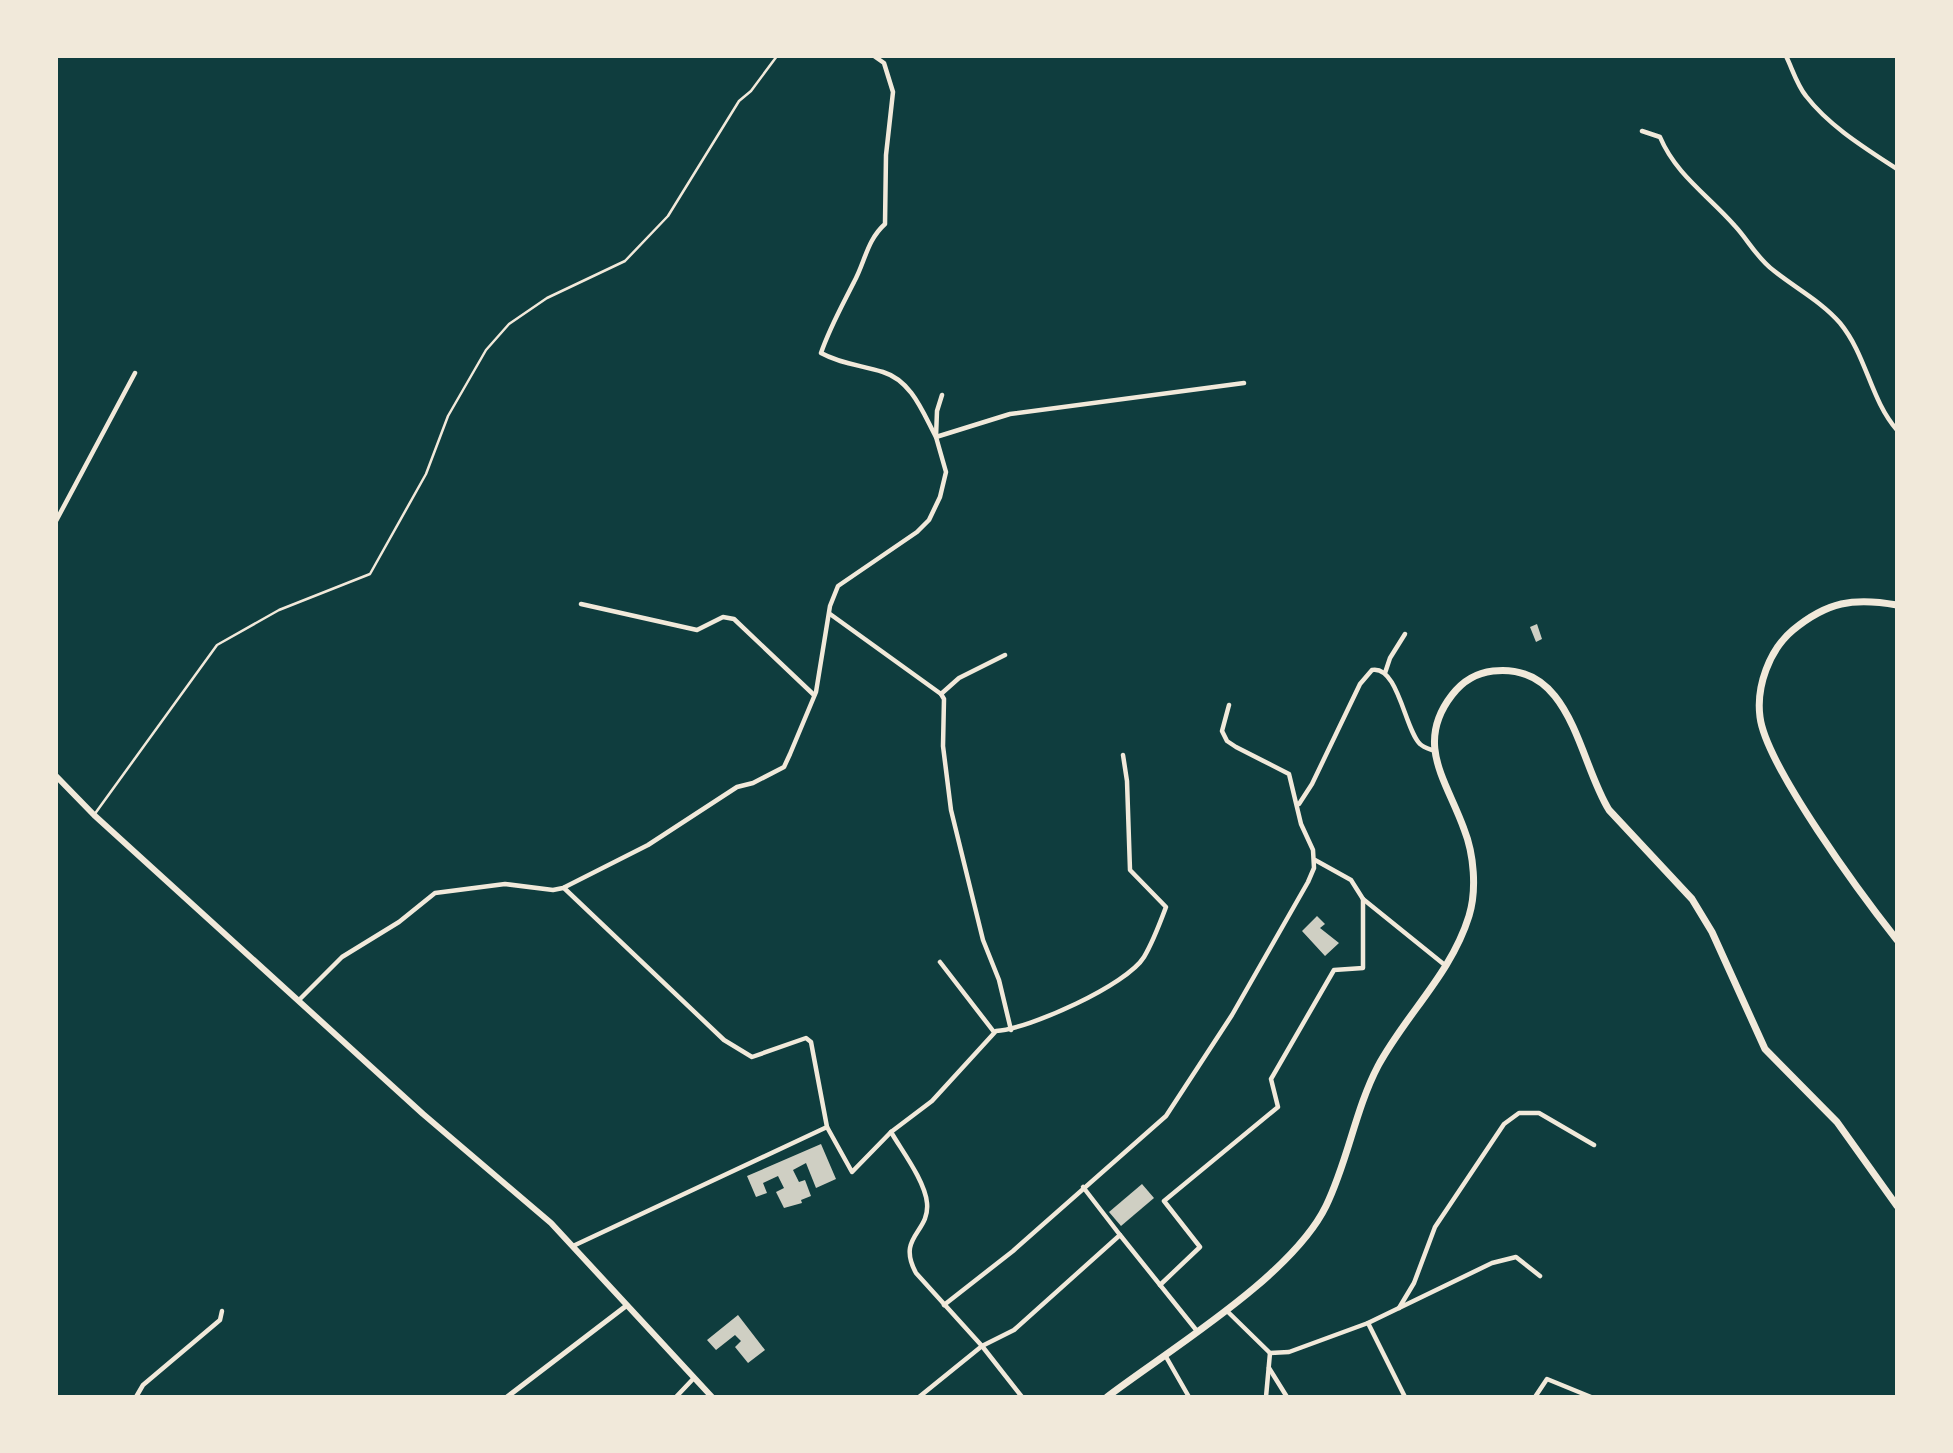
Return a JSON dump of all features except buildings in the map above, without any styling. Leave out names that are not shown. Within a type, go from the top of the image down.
[{"type":"main road","points":[[1897,605],[1875,601],[1826,606],[1783,638],[1765,671],[1760,716],[1765,738],[1782,770],[1846,870],[1897,940]]},
{"type":"main road","points":[[1107,1397],[1226,1309],[1293,1253],[1326,1207],[1378,1067],[1447,967],[1470,913],[1474,874],[1465,830],[1448,795],[1435,751],[1434,731],[1441,709],[1472,676],[1491,671],[1514,670],[1542,681],[1559,699],[1573,724],[1591,775],[1609,810],[1701,912],[1765,1049],[1837,1122],[1897,1206]]},
{"type":"main road","points":[[56,776],[94,815],[423,1114],[551,1223],[712,1397]]},
{"type":"street","points":[[299,1000],[342,957],[399,922],[435,893],[505,884],[553,890],[563,888],[649,845],[737,787],[753,783],[784,767],[814,695],[829,613],[838,586],[917,532],[929,520],[940,497],[946,472],[936,437],[912,392],[886,372],[835,361],[821,353],[837,310],[855,281],[874,234],[885,224],[886,155],[893,92],[884,63],[874,56]]},
{"type":"street","points":[[1786,56],[1804,93],[1821,112],[1854,141],[1897,169]]},
{"type":"street","points":[[1642,131],[1660,137],[1666,152],[1688,181],[1736,226],[1771,269],[1822,306],[1842,325],[1868,372],[1879,408],[1897,430]]},
{"type":"street","points":[[56,521],[135,373]]},
{"type":"street","points":[[936,437],[1010,414],[1244,383]]},
{"type":"street","points":[[936,437],[937,411],[942,395]]},
{"type":"street","points":[[581,604],[698,630],[723,617],[734,619],[814,695]]},
{"type":"street","points":[[829,613],[944,699],[946,778],[951,810],[983,940],[999,980],[1012,1030]]},
{"type":"street","points":[[1385,673],[1390,658],[1405,634]]},
{"type":"street","points":[[940,694],[954,681],[1005,654]]},
{"type":"street","points":[[1298,804],[1312,785],[1360,684],[1372,670],[1385,673],[1392,681],[1415,737],[1424,747],[1435,751]]},
{"type":"street","points":[[944,1305],[1013,1251],[1166,1116],[1232,1015],[1308,882],[1315,860],[1301,824],[1289,774],[1227,741],[1222,731],[1229,705]]},
{"type":"street","points":[[563,888],[724,1040],[752,1058],[806,1038],[811,1042],[827,1128],[852,1172],[891,1132],[932,1101],[994,1032],[1012,1030],[1089,998],[1127,975],[1144,958],[1161,919],[1164,902],[1133,877],[1130,870],[1127,781],[1123,755]]},
{"type":"street","points":[[1315,860],[1351,880],[1363,899],[1447,967]]},
{"type":"street","points":[[1160,1285],[1200,1247],[1164,1200],[1278,1107],[1271,1079],[1334,970],[1363,968],[1363,899]]},
{"type":"street","points":[[940,962],[994,1032]]},
{"type":"street","points":[[1399,1308],[1414,1283],[1435,1227],[1504,1124],[1519,1113],[1539,1113],[1594,1145]]},
{"type":"street","points":[[573,1246],[827,1128]]},
{"type":"street","points":[[891,1132],[902,1154],[916,1170],[927,1200],[925,1216],[910,1244],[909,1260],[1021,1397]]},
{"type":"street","points":[[1083,1187],[1197,1331]]},
{"type":"street","points":[[919,1397],[982,1346],[1014,1330],[1120,1235]]},
{"type":"street","points":[[1226,1309],[1270,1353],[1289,1352],[1368,1323],[1503,1260],[1516,1257],[1540,1276]]},
{"type":"street","points":[[507,1397],[626,1306]]},
{"type":"street","points":[[136,1397],[143,1385],[220,1320],[222,1311]]},
{"type":"street","points":[[1368,1323],[1405,1397]]},
{"type":"street","points":[[1266,1397],[1270,1353]]},
{"type":"street","points":[[1165,1354],[1189,1397]]},
{"type":"street","points":[[1269,1368],[1287,1397]]},
{"type":"street","points":[[677,1397],[693,1379]]},
{"type":"street","points":[[1535,1397],[1547,1379],[1591,1397]]},
{"type":"lane","points":[[94,815],[217,645],[279,611],[358,582],[370,574],[426,474],[448,416],[486,351],[509,324],[526,311],[547,298],[625,261],[646,240],[668,216],[739,101],[751,91],[777,56]]}]
